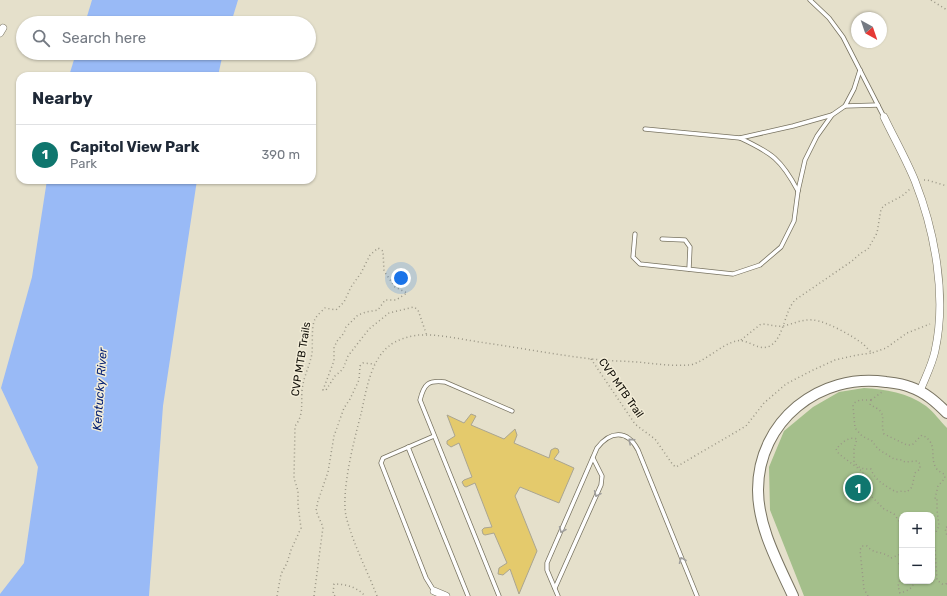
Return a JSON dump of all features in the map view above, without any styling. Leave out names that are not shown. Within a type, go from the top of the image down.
[{"type":"street","points":[[884,117],[915,180],[926,212],[934,249],[941,296],[941,323],[935,353],[920,391]]},
{"type":"street","points":[[792,596],[766,533],[760,509],[758,491],[764,454],[769,442],[788,415],[801,403],[815,394],[838,385],[870,380],[909,386],[928,396],[947,413]]},
{"type":"street","points":[[434,591],[446,596]]},
{"type":"lane","points":[[810,0],[829,18],[843,37],[884,117]]},
{"type":"lane","points":[[645,129],[740,138],[793,126],[832,115],[845,106],[854,89],[860,70]]},
{"type":"lane","points":[[845,106],[878,105]]},
{"type":"lane","points":[[635,234],[633,256],[640,264],[733,274],[760,265],[781,247],[794,221],[798,191],[805,160],[817,136],[832,115]]},
{"type":"lane","points":[[740,138],[761,148],[778,159],[789,174],[798,191]]},
{"type":"lane","points":[[662,239],[685,240],[690,247],[689,269]]},
{"type":"lane","points":[[499,596],[420,400],[422,391],[426,384],[434,381],[445,382],[512,411]]},
{"type":"lane","points":[[558,596],[547,570],[547,564],[597,448],[603,440],[612,436],[621,435],[634,442],[638,450],[697,596]]},
{"type":"lane","points":[[434,436],[384,458],[381,463],[426,578],[434,591]]},
{"type":"lane","points":[[408,447],[468,596]]},
{"type":"lane","points":[[555,588],[601,485],[602,476],[593,458]]},
{"type":"path","points":[[931,0],[947,10]]},
{"type":"path","points":[[920,181],[927,180],[947,186]]},
{"type":"path","points":[[739,341],[749,342],[761,348],[769,346],[774,342],[783,326],[789,306],[795,300],[852,261],[861,252],[868,249],[877,233],[881,209],[885,204],[902,196],[912,188]]},
{"type":"path","name":"CVP MTB Trails","points":[[277,596],[281,574],[301,528],[298,491],[294,478],[295,426],[300,420],[302,410],[302,390],[304,376],[309,367],[312,352],[314,320],[325,308],[336,310],[344,302],[370,255],[378,248],[383,251],[384,271],[395,288],[407,292],[396,300],[385,300],[378,310],[358,315],[346,327],[334,348],[334,361],[323,390],[326,390],[335,376],[343,369],[348,356],[366,333],[378,320],[389,313],[414,307],[418,310],[428,336]]},
{"type":"path","points":[[783,326],[801,320],[814,320],[838,329],[864,344],[872,353],[886,348],[907,333],[936,322]]},
{"type":"path","name":"CVP MTB Trail","points":[[377,596],[356,545],[346,515],[345,492],[353,442],[370,376],[382,352],[390,345],[412,336],[428,336],[526,348],[590,359],[673,366],[692,365],[726,345],[739,341],[761,324],[783,326]]},
{"type":"path","name":"CVP MTB Trail","points":[[590,359],[635,424],[656,439],[673,465],[676,467],[746,426],[764,403],[786,384],[835,360],[872,353]]},
{"type":"path","points":[[314,596],[323,526],[316,511],[328,472],[334,436],[344,408],[350,399],[358,380],[360,366],[363,363],[376,364]]},
{"type":"path","points":[[888,382],[887,390],[881,392],[871,400],[860,400],[854,403],[854,428],[862,436],[872,441],[878,449],[894,459],[905,462],[917,461],[920,464],[920,469],[915,473],[912,486],[907,492],[896,492],[876,479],[871,469],[859,468],[854,462],[854,449],[857,439],[853,438],[846,440],[836,449],[839,454],[863,472],[862,478],[868,493],[884,509],[894,514],[899,521]]},
{"type":"path","points":[[871,400],[870,405],[882,412],[884,418],[882,430],[884,434],[907,445],[912,445],[922,435],[926,437],[932,445],[937,470],[944,474],[945,478],[938,486],[935,499],[937,499],[939,526],[935,532]]},
{"type":"path","points":[[947,527],[945,528],[947,536]]},
{"type":"path","points":[[868,596],[864,589],[860,550],[862,546],[867,546],[872,551],[884,553],[891,558],[899,555]]},
{"type":"path","points":[[935,550],[937,580],[942,584],[946,584],[947,581]]},
{"type":"path","points":[[899,583],[898,586],[900,593],[908,591],[913,584]]},
{"type":"path","points":[[335,596],[332,594],[334,584],[346,584],[361,591],[365,596]]},
{"type":"green space","points":[[864,388],[880,389],[904,395],[926,406],[947,428],[947,596],[804,596],[770,510],[769,467],[784,431],[813,407],[839,392]]},
{"type":"water","points":[[92,0],[238,0],[233,16],[87,16]]},
{"type":"water","points":[[74,60],[221,60],[219,72],[70,72]]},
{"type":"water","name":"Kentucky River","points":[[46,184],[196,184],[163,406],[149,596],[0,596],[24,563],[38,467],[1,388],[32,277]]},
{"type":"building","points":[[471,414],[476,416],[471,425],[504,439],[515,429],[517,435],[514,443],[549,458],[551,450],[555,448],[558,449],[559,452],[554,459],[574,468],[559,503],[520,487],[515,496],[537,551],[519,594],[510,569],[503,575],[498,574],[499,568],[507,563],[494,533],[483,534],[482,530],[484,528],[492,527],[475,483],[466,487],[462,482],[472,477],[459,443],[451,447],[447,444],[447,441],[455,436],[447,415],[464,423]]},
{"type":"place","name":"Capitol View Park","points":[[858,488]]}]
